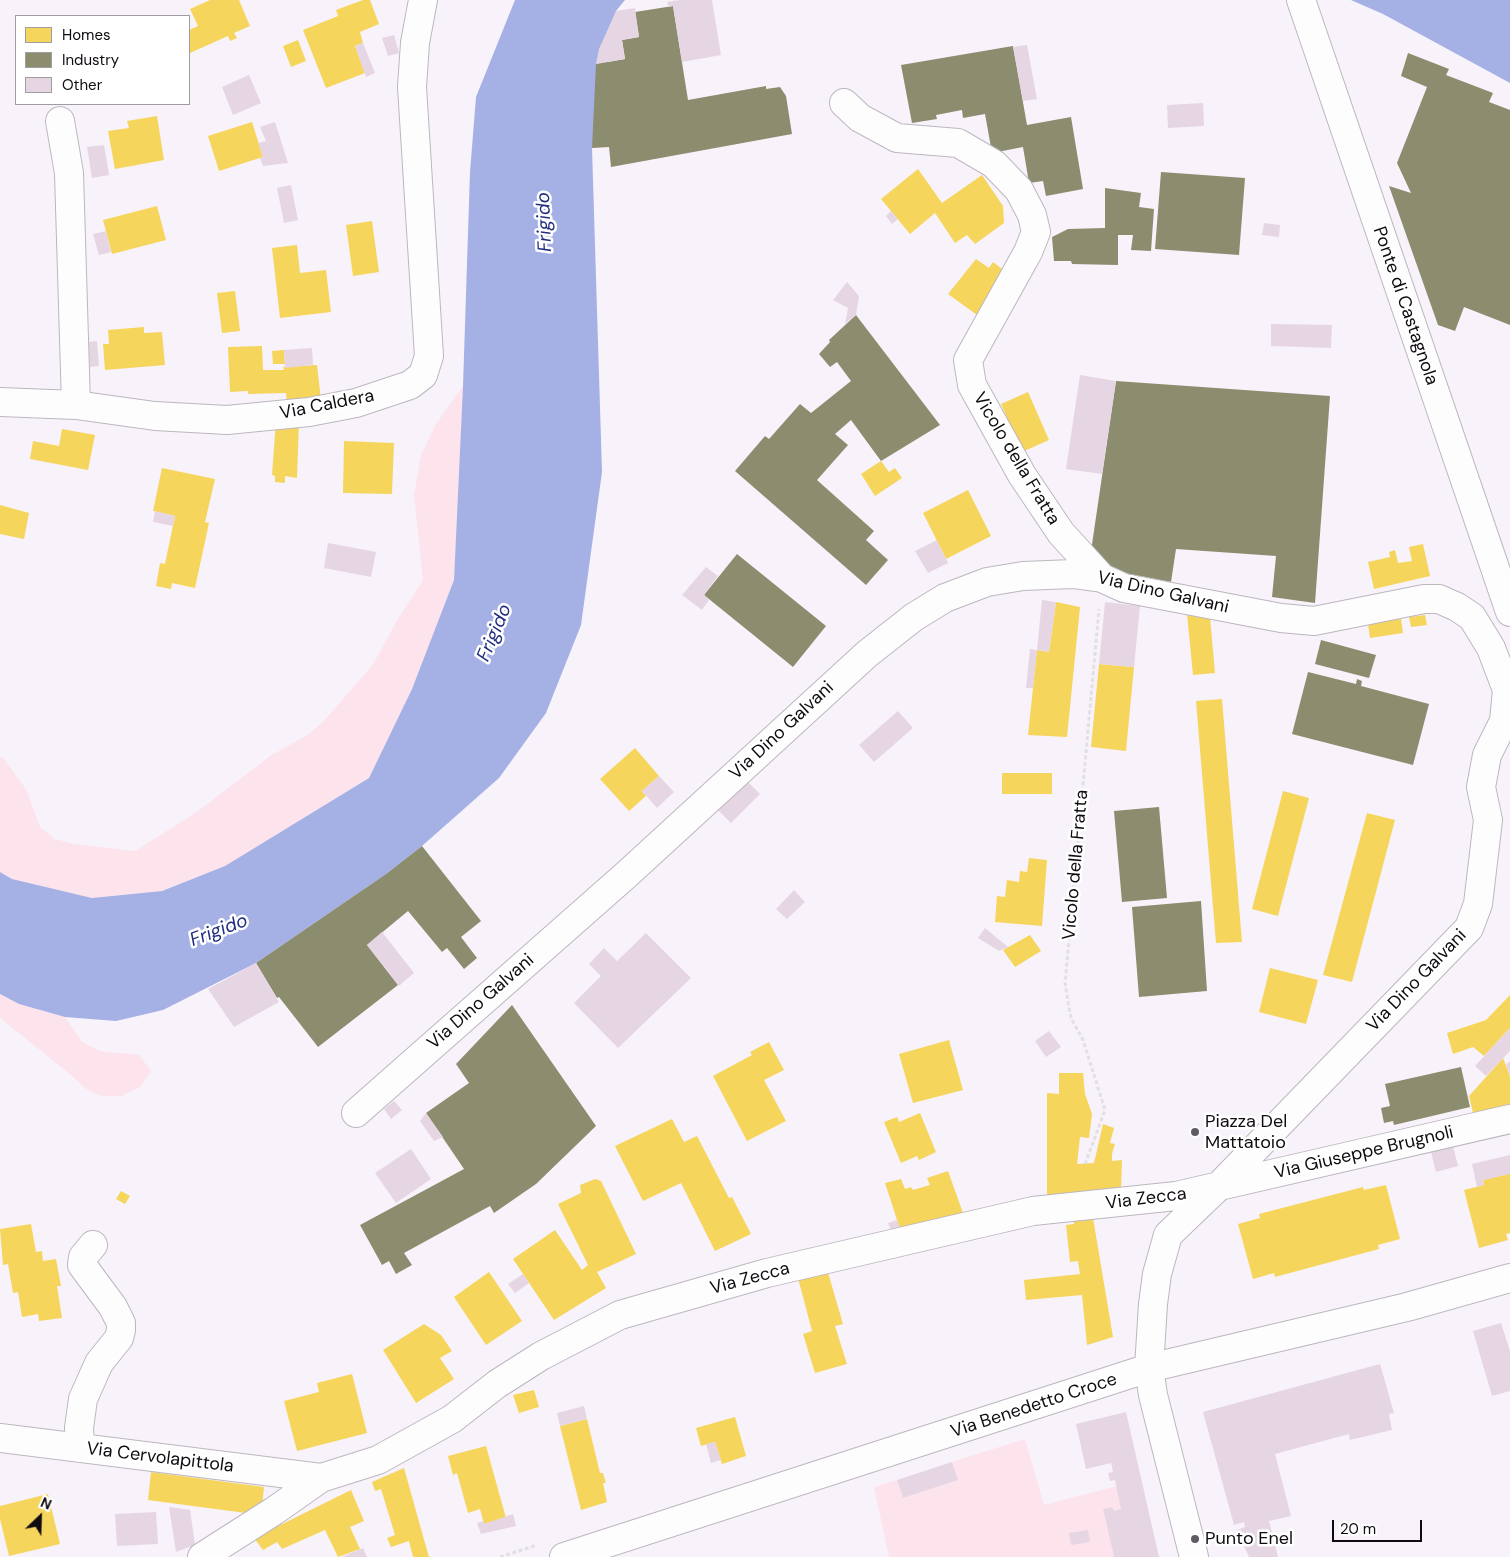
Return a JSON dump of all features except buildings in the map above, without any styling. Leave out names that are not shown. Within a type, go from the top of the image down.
[{"type":"street","name":"Via Caldera","points":[[0,402],[76,405],[154,416],[227,420],[309,412],[356,403],[410,385],[423,375],[429,356],[412,87],[415,43],[423,0]]},
{"type":"street","name":"Ponte di Castagnola","points":[[1300,0],[1510,612]]},
{"type":"street","name":"Vicolo della Fratta","points":[[844,103],[860,118],[897,138],[958,144],[994,164],[1019,190],[1032,215],[1036,232],[1028,252],[968,360],[972,385],[1022,475],[1061,534],[1102,578]]},
{"type":"street","points":[[60,120],[68,173],[76,405]]},
{"type":"street","name":"Via Dino Galvani","points":[[356,1113],[626,875],[840,678],[914,617],[945,598],[987,582],[1023,576],[1073,574],[1102,578],[1124,588],[1281,618],[1314,621],[1424,599],[1439,598],[1472,617],[1491,648],[1507,690],[1507,719],[1487,755],[1481,787],[1488,820],[1478,904],[1469,928],[1218,1187],[1168,1235],[1157,1274],[1152,1304],[1149,1368],[1153,1395],[1194,1557]]},
{"type":"street","name":"Via Giuseppe Brugnoli","points":[[1218,1187],[1510,1119]]},
{"type":"street","name":"Via Zecca","points":[[321,1478],[378,1460],[452,1419],[497,1384],[541,1356],[620,1315],[767,1273],[1033,1211],[1145,1200],[1218,1187]]},
{"type":"street","points":[[80,1448],[83,1399],[99,1363],[119,1338],[121,1330],[121,1323],[113,1307],[82,1265],[83,1257],[93,1245]]},
{"type":"street","name":"Via Benedetto Croce","points":[[564,1557],[1149,1368],[1407,1307],[1510,1278]]},
{"type":"street","name":"Via Cervolapittola","points":[[0,1438],[321,1478]]},
{"type":"street","points":[[202,1557],[321,1478]]},
{"type":"path","name":"Vicolo della Fratta","points":[[1085,1164],[1105,1110],[1083,1040],[1071,1018],[1065,984],[1102,578]]},
{"type":"shaded area","points":[[463,386],[454,580],[412,689],[369,778],[225,866],[161,891],[92,898],[12,879],[0,872],[0,757],[4,759],[26,789],[40,827],[55,839],[74,844],[135,851],[197,812],[270,756],[306,736],[322,723],[372,666],[398,619],[423,580],[414,495],[421,455],[436,424]]},
{"type":"shaded area","points":[[0,994],[19,1004],[65,1017],[82,1042],[100,1051],[139,1055],[151,1071],[140,1087],[121,1096],[101,1096],[85,1088],[0,1018]]},
{"type":"shaded area","points":[[1025,1439],[1044,1505],[1117,1486],[1121,1509],[1114,1511],[1112,1507],[1103,1510],[1114,1557],[889,1557],[874,1487],[897,1480],[903,1498],[958,1480],[952,1462]]},
{"type":"water","name":"Frigido","points":[[515,0],[625,0],[616,11],[592,148],[602,472],[581,625],[546,713],[499,778],[422,846],[386,874],[256,963],[163,1010],[116,1021],[65,1017],[19,1004],[0,994],[0,872],[12,879],[92,898],[162,891],[225,866],[369,778],[412,689],[454,580],[470,172],[476,97]]},
{"type":"water","points":[[1351,0],[1510,0],[1510,83],[1383,14]]},
{"type":"place","name":"Piazza Del Mattatoio","points":[[1195,1132]]},
{"type":"place","name":"Punto Enel","points":[[1195,1539]]}]
